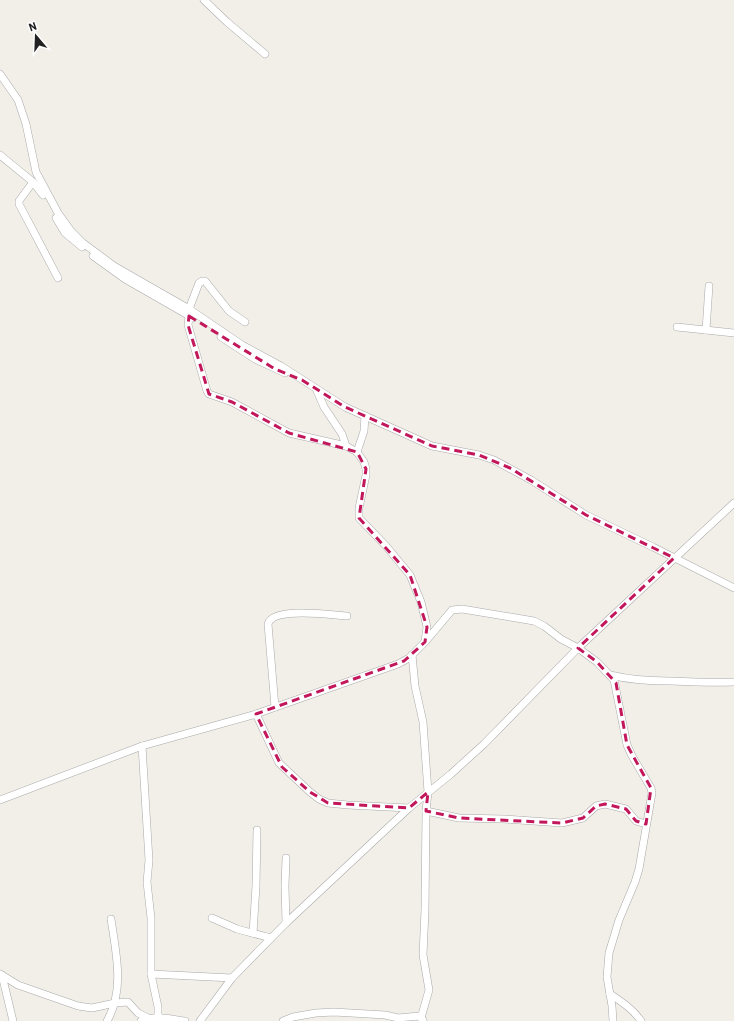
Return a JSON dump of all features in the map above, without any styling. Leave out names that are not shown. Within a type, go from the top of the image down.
[{"type":"street","points":[[204,0],[265,54]]},
{"type":"street","points":[[0,74],[14,92],[21,108],[26,124],[37,177],[58,213],[71,231],[83,243],[114,266],[189,312],[256,360],[302,380],[317,391],[345,407],[432,446],[479,455],[494,460],[531,480],[586,515],[734,588]]},
{"type":"street","points":[[0,155],[33,182],[63,228],[73,240],[103,264],[125,279],[189,312]]},
{"type":"street","points":[[33,182],[19,201],[19,204],[58,278]]},
{"type":"street","points":[[245,322],[229,311],[205,281],[199,283],[189,312],[188,325],[207,391],[209,394],[232,402],[289,433],[346,446],[357,452],[364,462],[366,469],[359,508],[359,518],[386,546],[410,575],[421,602],[427,627],[425,642]]},
{"type":"street","points":[[706,330],[709,286]]},
{"type":"street","points":[[677,327],[734,333]]},
{"type":"street","points":[[317,391],[324,408],[342,434],[346,446]]},
{"type":"street","points":[[357,452],[364,432],[365,416]]},
{"type":"street","points":[[200,1021],[232,978],[286,923],[409,808],[484,744],[578,648],[734,503]]},
{"type":"street","points":[[0,800],[142,746],[256,714],[398,664],[412,655],[450,612],[455,609],[534,621],[544,626],[561,639],[578,648],[597,662],[616,683],[627,745],[651,788],[652,794],[639,869],[608,953],[607,977],[613,1021]]},
{"type":"street","points":[[275,707],[268,624],[270,619],[275,615],[294,612],[347,616]]},
{"type":"street","points":[[284,1021],[316,1013],[334,1012],[385,1015],[398,1018],[419,1016],[423,1019],[428,990],[423,955],[426,811],[428,792],[423,722],[415,686],[412,655]]},
{"type":"street","points":[[610,675],[629,680],[645,681],[703,683],[734,682]]},
{"type":"street","points":[[256,714],[279,763],[310,792],[319,798],[328,803],[409,808]]},
{"type":"street","points":[[142,746],[149,860],[148,882],[152,918],[151,974],[158,1007],[158,1018]]},
{"type":"street","points":[[426,811],[459,818],[562,823],[583,818],[596,806],[605,804],[626,809],[636,821],[646,824]]},
{"type":"street","points":[[253,933],[257,830]]},
{"type":"street","points":[[286,858],[286,923]]},
{"type":"street","points":[[212,918],[271,938]]},
{"type":"street","points":[[107,1021],[115,1003],[118,990],[117,966],[111,919]]},
{"type":"street","points":[[1,974],[18,985],[78,1006],[92,1008],[128,1002],[138,1012],[148,1018]]},
{"type":"street","points":[[1,974],[13,1021]]},
{"type":"street","points":[[151,974],[232,978]]},
{"type":"street","points":[[610,994],[633,1011],[641,1021]]},
{"type":"street","points":[[141,1021],[148,1018],[158,1018],[185,1021]]},
{"type":"highlighted area","points":[[189,316],[275,369],[302,380],[345,407],[432,446],[479,455],[510,468],[586,515],[674,558],[578,648],[597,662],[616,683],[627,745],[651,788],[646,824],[636,821],[626,809],[605,804],[596,806],[583,818],[562,823],[459,818],[426,811],[428,792],[409,808],[328,803],[310,792],[282,767],[256,714],[404,661],[425,642],[427,627],[410,575],[359,518],[366,469],[357,452],[289,433],[232,402],[209,394],[188,325]]}]
